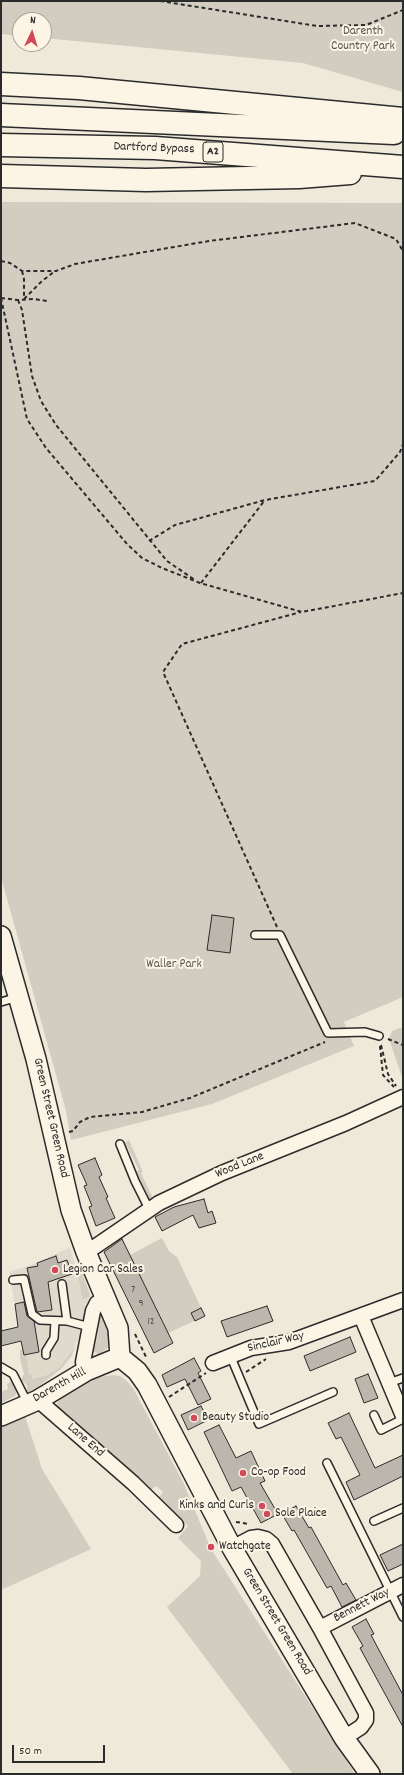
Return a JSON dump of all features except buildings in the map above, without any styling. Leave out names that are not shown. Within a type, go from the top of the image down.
[{"type":"highway","points":[[1,84],[79,88],[403,119]]},
{"type":"highway","name":"Dartford Bypass","points":[[1,115],[403,134]]},
{"type":"highway","name":"Dartford Bypass","points":[[1,145],[155,148],[403,168]]},
{"type":"highway","name":"A2","points":[[1,176],[146,180],[291,177],[403,168]]},
{"type":"main road","name":"Green Street Green Road","points":[[1,936],[10,1000],[36,1059],[71,1210],[104,1299],[118,1328],[120,1357],[137,1371],[147,1385],[232,1548],[344,1738],[370,1774]]},
{"type":"main road","name":"Darenth Hill","points":[[1,1416],[33,1402],[86,1371],[120,1357]]},
{"type":"street","name":"Wood Lane","points":[[86,1252],[149,1209],[222,1173],[346,1123],[403,1097]]},
{"type":"street","points":[[86,1371],[83,1362],[95,1306],[104,1299]]},
{"type":"street","name":"Sinclair Way","points":[[212,1366],[230,1355],[251,1348],[289,1342],[403,1300]]},
{"type":"street","points":[[361,1316],[403,1417]]},
{"type":"street","name":"Lane End","points":[[33,1402],[133,1483],[176,1526]]},
{"type":"street","points":[[232,1548],[251,1538],[258,1537],[266,1539],[272,1544],[366,1713],[366,1720],[361,1727],[344,1738]]},
{"type":"street","name":"Bennett Way","points":[[320,1628],[397,1588]]},
{"type":"lane","points":[[255,935],[280,935],[328,1032],[365,1032],[379,1036]]},
{"type":"lane","points":[[120,1144],[134,1181],[149,1209]]},
{"type":"lane","points":[[12,1280],[24,1279],[34,1316],[42,1322],[68,1321],[90,1327]]},
{"type":"lane","points":[[62,1284],[68,1321]]},
{"type":"lane","points":[[46,1355],[46,1351],[54,1338],[55,1321]]},
{"type":"lane","points":[[230,1355],[259,1424],[333,1392]]},
{"type":"lane","points":[[1,1366],[15,1376],[33,1402]]},
{"type":"lane","points":[[389,1383],[403,1378]]},
{"type":"lane","points":[[374,1415],[381,1430],[403,1417]]},
{"type":"lane","points":[[327,1463],[397,1588],[403,1617]]},
{"type":"lane","points":[[374,1521],[403,1508]]},
{"type":"path","points":[[160,1],[317,26],[366,25],[403,10]]},
{"type":"path","points":[[24,299],[41,282],[56,271],[75,264],[209,241],[355,224],[396,239],[403,251]]},
{"type":"path","points":[[1,261],[10,263],[22,271],[56,271]]},
{"type":"path","points":[[22,271],[24,279],[24,299]]},
{"type":"path","points":[[47,301],[1,298],[27,419],[46,448],[127,544],[142,558],[162,568],[200,583],[302,612]]},
{"type":"path","points":[[18,300],[22,310],[32,376],[41,400],[56,425],[167,562],[200,583]]},
{"type":"path","points":[[149,541],[175,525],[265,500],[374,481],[400,452],[403,444]]},
{"type":"path","points":[[200,583],[265,500]]},
{"type":"path","points":[[280,935],[163,672],[182,644],[302,612],[403,593]]},
{"type":"path","points":[[69,1131],[76,1129],[80,1122],[90,1117],[142,1112],[190,1098],[328,1041],[328,1032]]},
{"type":"path","points":[[379,1036],[403,1045]]},
{"type":"path","points":[[379,1036],[383,1075],[403,1097]]},
{"type":"path","points":[[379,1036],[388,1074],[403,1097]]},
{"type":"path","points":[[239,1375],[268,1358]]},
{"type":"path","points":[[166,1398],[212,1366]]},
{"type":"shaded area","points":[[70,1247],[78,1274],[82,1300],[90,1297],[79,1337],[71,1355],[60,1367],[47,1375],[32,1379],[28,1376],[9,1272],[37,1263]]},
{"type":"green space","name":"Darenth Country Park","points":[[1,1],[403,1],[403,92],[303,63],[52,39],[52,12],[12,12],[12,35],[1,34]]},
{"type":"green space","name":"Waller Park","points":[[1,202],[403,203],[403,997],[344,1022],[354,1046],[212,1104],[71,1140],[66,1111],[1,877]]},
{"type":"green space","points":[[403,1027],[403,1080],[389,1039],[392,1031]]},
{"type":"green space","points":[[129,1140],[143,1172],[141,1173],[153,1198],[150,1200],[136,1171],[139,1170],[125,1142]]},
{"type":"green space","points":[[162,1238],[169,1251],[177,1257],[205,1316],[168,1333],[166,1328],[160,1327],[164,1325],[160,1316],[155,1318],[154,1315],[158,1313],[154,1304],[148,1303],[152,1301],[147,1290],[142,1292],[141,1289],[146,1286],[141,1278],[136,1280],[128,1263],[132,1260],[130,1255]]},
{"type":"green space","points":[[81,1271],[90,1294],[90,1297],[82,1300],[78,1274]]},
{"type":"green space","points":[[101,1312],[110,1330],[111,1338],[108,1348],[99,1354],[94,1352],[92,1346],[95,1346],[98,1334],[100,1316],[96,1315]]},
{"type":"green space","points":[[76,1346],[71,1357],[61,1369],[39,1386],[27,1393],[27,1385],[21,1380],[24,1374],[20,1359],[20,1350],[23,1349],[24,1355],[26,1355],[29,1374],[32,1375],[32,1379],[47,1375],[60,1367]]},
{"type":"green space","points":[[113,1375],[120,1376],[133,1388],[183,1482],[211,1549],[355,1774],[293,1774],[167,1607],[200,1576],[201,1561],[178,1538],[188,1526],[160,1500],[159,1497],[163,1492],[156,1486],[151,1490],[149,1489],[56,1406],[59,1400],[85,1384],[100,1377]]},
{"type":"green space","points":[[13,1382],[17,1390],[15,1396],[1,1403],[1,1392],[8,1389],[7,1384]]},
{"type":"green space","points":[[25,1416],[42,1469],[91,1549],[1,1590],[1,1426]]},
{"type":"place","name":"Legion Car Sales","points":[[55,1270]]},
{"type":"place","name":"Beauty Studio","points":[[194,1418]]},
{"type":"place","name":"Co-op Food","points":[[243,1473]]},
{"type":"place","name":"Kinks and Curls","points":[[262,1506]]},
{"type":"place","name":"Sole Plaice","points":[[267,1514]]},
{"type":"place","name":"Watchgate","points":[[211,1547]]}]
